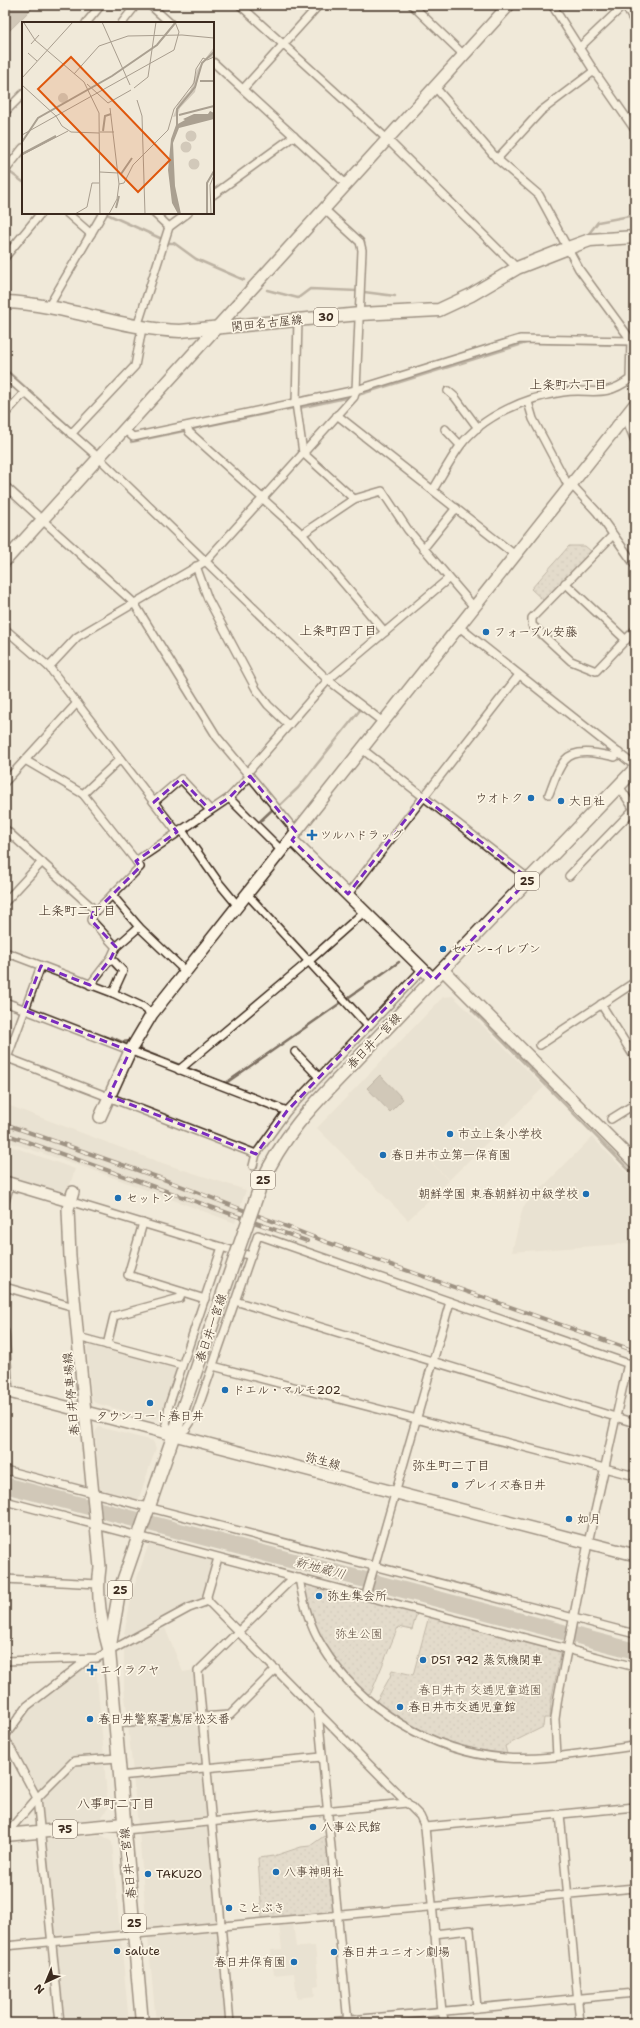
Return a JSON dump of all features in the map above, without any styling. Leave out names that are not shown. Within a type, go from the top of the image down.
[{"type":"main road","name":"関田名古屋線","points":[[5,302],[49,306],[139,327],[180,331],[298,319],[440,310],[471,295],[516,268],[568,248],[590,240],[635,237]]},
{"type":"main road","name":"春日井一宮線","points":[[142,2023],[109,1651],[119,1593],[261,1184],[273,1158],[288,1134],[309,1110],[619,786],[635,767]]},
{"type":"main road","name":"75","points":[[5,1835],[42,1831],[125,1827]]},
{"type":"street","points":[[87,22],[101,5]]},
{"type":"street","points":[[123,22],[136,5]]},
{"type":"street","points":[[150,5],[169,22]]},
{"type":"street","points":[[240,5],[388,139],[516,268]]},
{"type":"street","points":[[243,89],[319,5]]},
{"type":"street","points":[[412,5],[464,55]]},
{"type":"street","points":[[5,560],[43,520],[509,5]]},
{"type":"street","points":[[552,5],[594,71],[635,130]]},
{"type":"street","points":[[579,48],[624,5],[635,23]]},
{"type":"street","points":[[214,63],[346,184]]},
{"type":"street","points":[[497,160],[541,111],[594,71]]},
{"type":"street","points":[[433,490],[460,445],[478,428],[498,415],[528,402],[565,392],[604,392],[632,381],[633,341],[579,269],[539,195],[497,160],[435,87]]},
{"type":"street","points":[[5,112],[22,95]]},
{"type":"street","points":[[214,194],[294,136]]},
{"type":"street","points":[[5,171],[22,149]]},
{"type":"street","points":[[49,667],[77,637],[206,561],[354,397],[356,390],[362,250],[360,242],[324,209]]},
{"type":"street","points":[[5,257],[40,214]]},
{"type":"street","points":[[68,214],[91,234]]},
{"type":"street","points":[[49,306],[102,214]]},
{"type":"street","points":[[155,214],[169,227]]},
{"type":"street","points":[[71,434],[135,366],[139,327],[169,227],[187,214]]},
{"type":"street","points":[[298,319],[296,403],[304,453],[354,499]]},
{"type":"street","points":[[124,430],[133,437],[356,390],[520,339],[633,341]]},
{"type":"street","points":[[5,375],[99,458],[328,680],[383,722]]},
{"type":"street","points":[[448,391],[455,397],[478,428]]},
{"type":"street","points":[[5,414],[24,393]]},
{"type":"street","points":[[528,402],[533,418],[570,485],[597,512],[612,535],[635,565]]},
{"type":"street","points":[[100,1117],[130,1051],[152,1014],[282,852],[458,626],[635,404]]},
{"type":"street","points":[[337,415],[515,555]]},
{"type":"street","points":[[626,416],[635,441]]},
{"type":"street","points":[[187,426],[189,432],[302,534],[385,632]]},
{"type":"street","points":[[445,429],[460,445]]},
{"type":"street","points":[[5,486],[134,603],[217,737],[249,774],[294,836],[348,894],[434,980]]},
{"type":"street","points":[[302,534],[354,499],[382,491],[394,512],[423,549],[474,607]]},
{"type":"street","points":[[423,549],[456,508]]},
{"type":"street","points":[[612,535],[564,583],[532,618],[532,625],[571,661],[596,671],[635,630]]},
{"type":"street","points":[[196,566],[208,599],[256,690],[268,705],[289,725]]},
{"type":"street","points":[[136,861],[179,830],[228,798],[328,680],[448,579]]},
{"type":"street","points":[[564,583],[626,640]]},
{"type":"street","points":[[458,626],[635,767]]},
{"type":"street","points":[[5,629],[49,667],[154,802],[179,830],[218,883],[238,906]]},
{"type":"street","points":[[348,894],[519,675]]},
{"type":"street","points":[[5,782],[77,703]]},
{"type":"street","points":[[362,749],[529,879]]},
{"type":"street","points":[[549,794],[564,760],[572,754],[592,753],[615,757],[619,753]]},
{"type":"street","points":[[83,794],[120,759]]},
{"type":"street","points":[[25,760],[83,794],[140,867],[96,911],[94,910]]},
{"type":"street","points":[[154,802],[181,779],[210,810]]},
{"type":"street","points":[[569,876],[634,810],[619,786]]},
{"type":"street","points":[[228,798],[282,852]]},
{"type":"street","points":[[5,829],[94,910]]},
{"type":"street","points":[[5,902],[42,862]]},
{"type":"street","points":[[247,894],[368,1026]]},
{"type":"street","points":[[112,895],[139,927],[186,972]]},
{"type":"street","points":[[94,910],[91,920],[116,947]]},
{"type":"street","points":[[180,1070],[309,962],[365,911]]},
{"type":"street","points":[[90,985],[111,958],[116,947],[139,927]]},
{"type":"street","points":[[5,952],[113,994],[143,1007],[152,1014]]},
{"type":"street","points":[[111,958],[123,971],[113,994]]},
{"type":"street","points":[[41,966],[6,1057],[256,1154]]},
{"type":"street","points":[[253,1166],[256,1154],[287,1111],[423,969]]},
{"type":"street","points":[[443,970],[635,1163]]},
{"type":"street","points":[[540,1045],[635,982]]},
{"type":"street","points":[[5,1002],[287,1111]]},
{"type":"street","points":[[601,1004],[635,1058]]},
{"type":"street","points":[[295,1052],[319,1077]]},
{"type":"street","points":[[611,1120],[635,1104]]},
{"type":"street","points":[[5,1202],[8,1183],[71,1196],[143,1223],[251,1256]]},
{"type":"street","name":"春日井停車場線","points":[[71,1196],[68,1209],[74,1308],[100,1567],[98,1584],[101,1622],[109,1651]]},
{"type":"street","points":[[143,1223],[128,1275],[205,1299]]},
{"type":"street","points":[[222,1247],[169,1405],[166,1424],[173,1435],[186,1429],[196,1414],[258,1235],[631,1365],[615,1417],[572,1620],[555,1719],[557,1756]]},
{"type":"street","points":[[5,1287],[74,1308]]},
{"type":"street","points":[[107,1345],[114,1316],[180,1298],[182,1292]]},
{"type":"street","points":[[235,1301],[635,1423]]},
{"type":"street","points":[[367,1593],[450,1302]]},
{"type":"street","points":[[5,1332],[7,1392]]},
{"type":"street","points":[[78,1338],[182,1365]]},
{"type":"street","points":[[213,1366],[635,1476]]},
{"type":"street","name":"弥生線","points":[[7,1392],[635,1555]]},
{"type":"street","points":[[5,1470],[93,1496],[373,1569],[572,1620],[635,1634]]},
{"type":"street","points":[[5,1501],[139,1534],[218,1558],[367,1593],[568,1646],[635,1667]]},
{"type":"street","points":[[218,1558],[207,1596],[208,1601],[420,1816],[425,1827],[434,1934],[442,2012],[445,2023]]},
{"type":"street","points":[[230,2023],[198,1671],[290,1581],[298,1578]]},
{"type":"street","points":[[298,1578],[310,1623],[333,1664],[358,1691],[393,1719],[440,1742],[466,1752],[507,1758],[557,1756],[635,1746]]},
{"type":"street","points":[[5,1579],[98,1584]]},
{"type":"street","points":[[5,1661],[97,1658],[189,1608],[208,1601]]},
{"type":"street","points":[[60,2023],[51,1942],[42,1831],[37,1798],[5,1737],[7,1730],[32,1701],[87,1659]]},
{"type":"street","points":[[115,1723],[230,1715],[276,1669]]},
{"type":"street","points":[[318,1712],[347,2022]]},
{"type":"street","points":[[120,1776],[322,1757]]},
{"type":"street","points":[[5,1835],[37,1798],[74,1761],[118,1758]]},
{"type":"street","points":[[125,1827],[212,1821],[407,1803]]},
{"type":"street","points":[[425,1827],[635,1807]]},
{"type":"street","points":[[560,1814],[580,2023]]},
{"type":"street","points":[[5,1946],[635,1888]]},
{"type":"street","points":[[434,1934],[470,1930],[477,2008]]},
{"type":"street","points":[[319,2023],[347,2022],[635,1993]]},
{"type":"highlighted area","points":[[250,776],[297,833],[292,840],[348,894],[423,797],[529,879],[434,980],[423,969],[287,1111],[256,1154],[109,1096],[130,1051],[24,1010],[41,966],[90,985],[111,958],[116,947],[91,920],[94,909],[96,911],[140,867],[136,861],[177,832],[154,802],[181,779],[210,810],[229,798]]},
{"type":"shaded area","points":[[5,5],[35,5],[5,35]]},
{"type":"shaded area","name":"市立上条小学校","points":[[453,996],[544,1087],[449,1180],[409,1140],[449,1181],[408,1220],[317,1128],[443,997]]},
{"type":"shaded area","points":[[380,1075],[403,1099],[390,1112],[367,1088]]},
{"type":"shaded area","points":[[5,1104],[159,1162],[246,1190],[235,1223],[90,1169],[5,1141]]},
{"type":"shaded area","name":"朝鮮学園 東春朝鮮初中級学校","points":[[592,1137],[635,1181],[635,1243],[512,1252],[523,1207]]},
{"type":"shaded area","points":[[5,1144],[75,1169],[69,1188],[58,1193],[5,1176]]},
{"type":"shaded area","points":[[89,1345],[175,1367],[176,1371],[160,1417],[155,1419],[95,1403],[92,1400],[87,1348]]},
{"type":"shaded area","points":[[99,1427],[153,1441],[156,1448],[139,1498],[136,1500],[100,1489],[95,1432]]},
{"type":"shaded area","points":[[151,1544],[210,1559],[213,1563],[201,1598],[127,1636],[124,1634],[133,1590],[148,1546]]},
{"type":"shaded area","points":[[165,1628],[183,1672],[195,1670],[199,1713],[198,1715],[128,1720],[124,1688],[124,1648]]},
{"type":"shaded area","points":[[93,1664],[96,1667],[104,1756],[74,1759],[41,1792],[37,1790],[9,1740],[30,1708],[72,1676]]},
{"type":"shaded area","points":[[198,1719],[200,1721],[203,1765],[133,1773],[128,1725]]},
{"type":"shaded area","points":[[104,1761],[108,1808],[101,1818],[43,1823],[40,1799],[76,1764]]},
{"type":"shaded area","points":[[203,1770],[208,1820],[138,1826],[133,1777]]},
{"type":"shaded area","points":[[208,1825],[218,1923],[147,1931],[139,1831]]},
{"type":"shaded area","points":[[102,1835],[112,1842],[120,1933],[54,1938],[45,1842],[47,1840]]},
{"type":"shaded area","name":"春日井保育園","points":[[293,1923],[296,1947],[315,1946],[319,1985],[314,1986],[315,1996],[297,1998],[294,1973],[274,1975],[271,1950],[282,1949],[279,1925]]},
{"type":"shaded area","points":[[217,1931],[220,1932],[228,2023],[156,2023],[148,1937]]},
{"type":"shaded area","points":[[121,1940],[129,2023],[62,2023],[55,1948],[57,1945]]},
{"type":"green space","points":[[569,546],[585,546],[592,552],[544,601],[531,589]]},
{"type":"green space","name":"弥生公園","points":[[307,1584],[417,1613],[412,1630],[398,1627],[371,1693],[367,1694],[356,1683],[326,1646],[312,1618],[307,1603],[304,1587]]},
{"type":"green space","name":"春日井市 交通児童遊園","points":[[429,1616],[559,1650],[561,1653],[551,1701],[550,1718],[544,1718],[543,1727],[505,1746],[507,1754],[489,1753],[438,1738],[405,1721],[376,1702],[390,1677],[392,1670],[413,1675]]},
{"type":"green space","points":[[324,1836],[327,1839],[333,1913],[262,1920],[258,1858],[274,1856],[301,1847],[310,1846]]},
{"type":"waterway","points":[[11,173],[22,181]]},
{"type":"waterway","points":[[107,214],[162,239]]},
{"type":"waterway","points":[[587,236],[598,222],[635,215]]},
{"type":"waterway","points":[[168,243],[174,243],[196,259],[244,280]]},
{"type":"waterway","points":[[267,290],[298,298],[310,289],[358,291]]},
{"type":"waterway","points":[[364,292],[395,296]]},
{"type":"waterway","points":[[358,395],[526,343]]},
{"type":"waterway","points":[[537,343],[628,345]]},
{"type":"waterway","points":[[5,369],[73,430]]},
{"type":"waterway","points":[[299,408],[350,397]]},
{"type":"waterway","points":[[206,426],[294,408]]},
{"type":"waterway","points":[[193,429],[200,427]]},
{"type":"waterway","points":[[131,442],[184,431]]},
{"type":"waterway","points":[[279,806],[298,788],[360,710]]},
{"type":"waterway","points":[[257,824],[273,809]]},
{"type":"waterway","points":[[141,1048],[141,1050],[226,1083],[399,962]]},
{"type":"waterway","points":[[472,1010],[635,1176]]},
{"type":"waterway","points":[[111,1037],[122,1042],[130,1041]]},
{"type":"waterway","name":"新地蔵川","points":[[5,1485],[635,1651]]},
{"type":"railway","points":[[5,1124],[160,1178],[329,1243],[635,1351]]},
{"type":"railway","points":[[5,1134],[307,1241]]},
{"type":"place","name":"フォーブル安藤","points":[[486,632]]},
{"type":"place","name":"ウオトク","points":[[531,798]]},
{"type":"place","name":"大日社","points":[[561,801]]},
{"type":"place","name":"ツルハドラッグ","points":[[312,835]]},
{"type":"place","name":"セブン-イレブン","points":[[443,949]]},
{"type":"place","name":"市立上条小学校","points":[[450,1134]]},
{"type":"place","name":"春日井市立第一保育園","points":[[383,1155]]},
{"type":"place","name":"朝鮮学園 東春朝鮮初中級学校","points":[[586,1194]]},
{"type":"place","name":"セットン","points":[[118,1198]]},
{"type":"place","name":"ドエル・マルモ202","points":[[225,1390]]},
{"type":"place","name":"タウンコート春日井","points":[[150,1403]]},
{"type":"place","name":"プレイズ春日井","points":[[455,1485]]},
{"type":"place","name":"如月","points":[[569,1519]]},
{"type":"place","name":"弥生集会所","points":[[319,1596]]},
{"type":"place","name":"D51 792 蒸気機関車","points":[[423,1660]]},
{"type":"place","name":"エイラクヤ","points":[[92,1670]]},
{"type":"place","name":"春日井市交通児童館","points":[[400,1707]]},
{"type":"place","name":"春日井警察署鳥居松交番","points":[[90,1719]]},
{"type":"place","name":"八事公民館","points":[[313,1827]]},
{"type":"place","name":"八事神明社","points":[[276,1872]]},
{"type":"place","name":"TAKUZO","points":[[148,1874]]},
{"type":"place","name":"ことぶき","points":[[229,1908]]},
{"type":"place","name":"salute","points":[[117,1951]]},
{"type":"place","name":"春日井ユニオン劇場","points":[[334,1952]]},
{"type":"place","name":"春日井保育園","points":[[294,1962]]},
{"type":"district","name":"上条町六丁目","points":[[568,384]]},
{"type":"district","name":"上条町四丁目","points":[[338,630]]},
{"type":"district","name":"上条町二丁目","points":[[77,910]]},
{"type":"district","name":"弥生町二丁目","points":[[451,1465]]},
{"type":"district","name":"八事町二丁目","points":[[116,1803]]}]
